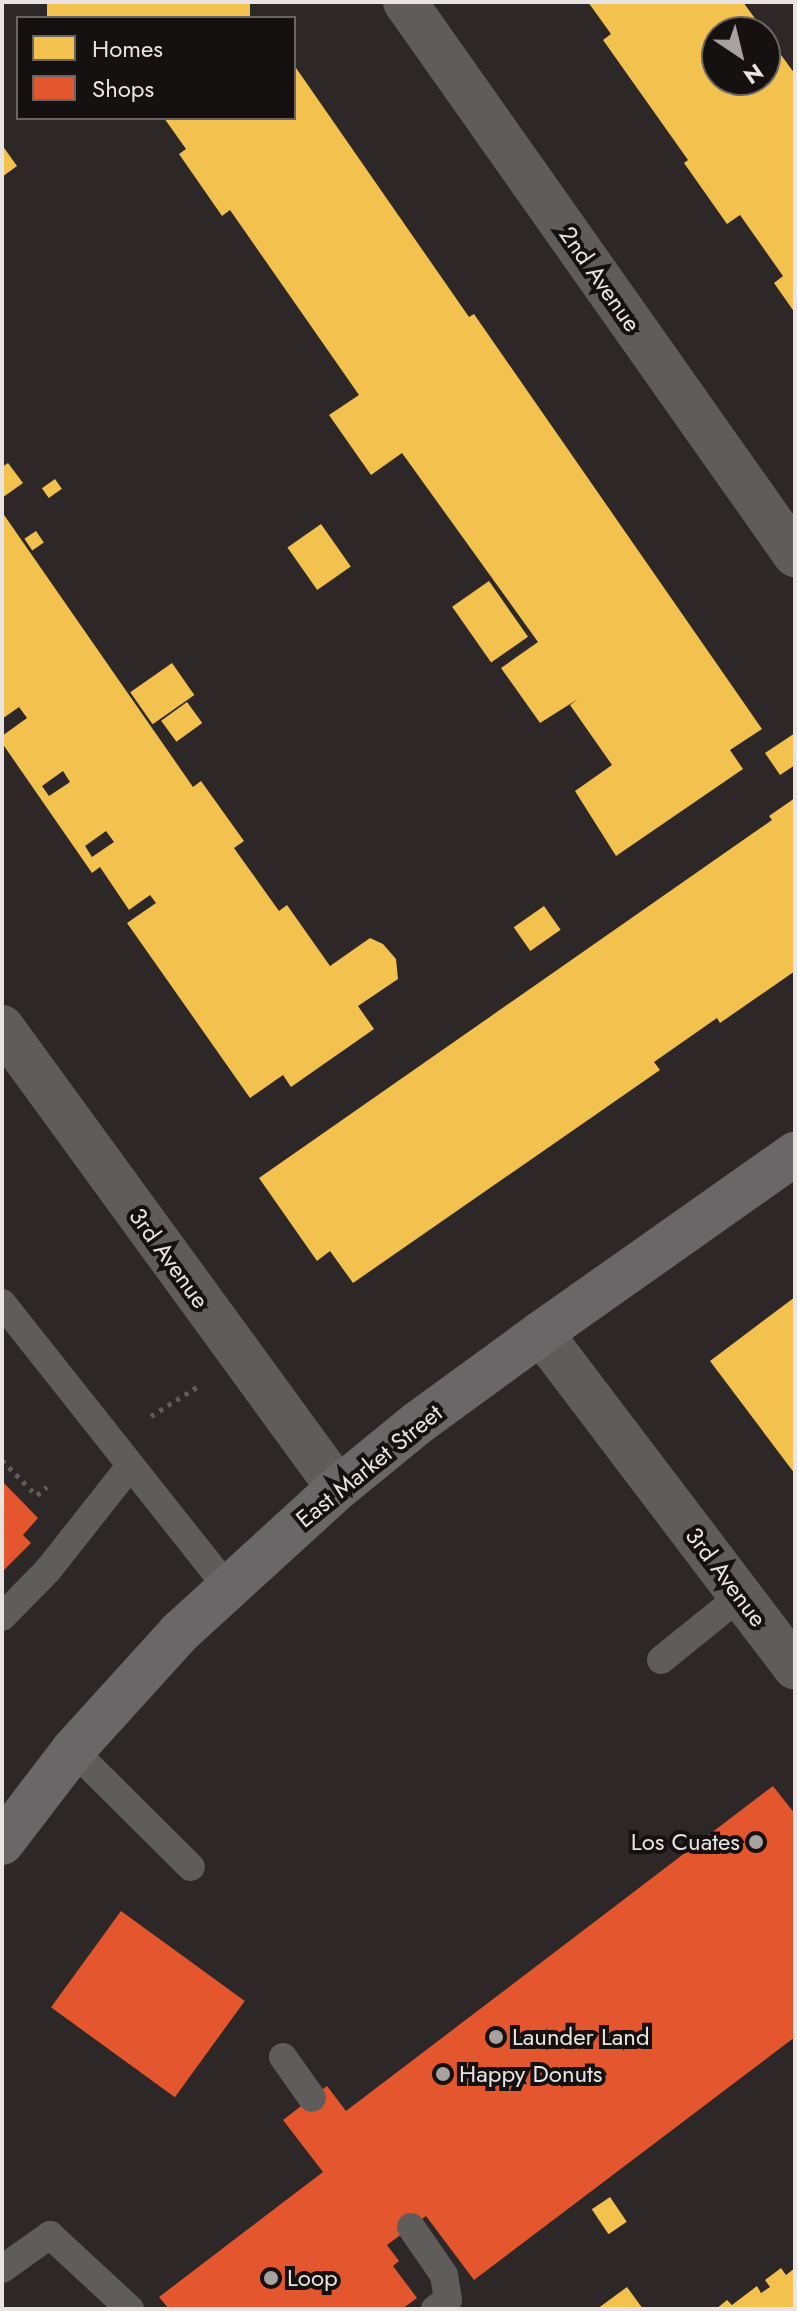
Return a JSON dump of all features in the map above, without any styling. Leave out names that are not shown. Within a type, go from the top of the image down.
[{"type":"main road","name":"East Market Street","points":[[2,1843],[73,1750],[179,1633],[338,1488],[419,1422],[795,1154]]},
{"type":"street","name":"2nd Avenue","points":[[405,2],[795,555]]},
{"type":"street","name":"3rd Avenue","points":[[2,1027],[338,1488]]},
{"type":"street","name":"3rd Avenue","points":[[541,1333],[795,1668]]},
{"type":"lane","points":[[2,1303],[227,1587]]},
{"type":"lane","points":[[2,1617],[48,1570],[130,1466]]},
{"type":"lane","points":[[661,1660],[740,1596]]},
{"type":"lane","points":[[73,1750],[191,1867]]},
{"type":"lane","points":[[283,2057],[312,2098]]},
{"type":"lane","points":[[411,2227],[444,2275],[448,2300],[435,2309]]},
{"type":"lane","points":[[2,2269],[50,2235],[130,2309]]},
{"type":"building: Homes","points":[[47,2],[250,2],[250,16],[47,16]]},
{"type":"building: Homes","points":[[588,2],[743,2],[753,16],[701,16],[701,96],[781,96],[781,55],[795,74],[795,313],[774,283],[783,276],[740,215],[727,224],[684,163],[688,160],[603,40],[611,34]]},
{"type":"building: Homes","points":[[296,68],[469,317],[474,314],[762,729],[730,750],[743,769],[616,856],[575,791],[612,765],[570,705],[578,699],[540,723],[501,668],[538,642],[402,453],[371,475],[329,415],[359,395],[230,210],[222,216],[179,154],[186,149],[165,120],[296,120]]},
{"type":"building: Homes","points":[[2,145],[17,166],[2,177]]},
{"type":"building: Homes","points":[[8,463],[23,483],[2,498],[2,467]]},
{"type":"building: Homes","points":[[55,479],[62,489],[49,498],[42,488]]},
{"type":"building: Homes","points":[[2,512],[193,787],[201,781],[244,841],[234,848],[279,911],[287,905],[330,966],[370,938],[383,944],[396,959],[398,979],[358,1006],[374,1029],[291,1087],[283,1075],[250,1098],[127,923],[156,903],[150,895],[129,910],[100,867],[92,873],[2,743],[2,736],[27,718],[19,707],[2,719]],"holes":[[[63,771],[70,782],[49,796],[42,786]],[[106,831],[114,842],[92,857],[85,846]]]},
{"type":"building: Homes","points":[[321,524],[351,567],[317,590],[287,548]]},
{"type":"building: Homes","points":[[36,531],[44,543],[32,550],[24,539]]},
{"type":"building: Homes","points":[[489,581],[528,637],[491,663],[452,607]]},
{"type":"building: Homes","points":[[172,663],[194,695],[153,724],[130,692]]},
{"type":"building: Homes","points":[[187,702],[202,723],[176,742],[161,721]]},
{"type":"building: Homes","points":[[795,733],[795,765],[780,775],[765,753]]},
{"type":"building: Homes","points":[[795,798],[795,971],[720,1023],[717,1018],[654,1062],[660,1070],[353,1283],[330,1251],[317,1261],[259,1178],[772,820],[769,816]]},
{"type":"building: Homes","points":[[544,906],[561,930],[530,951],[514,927]]},
{"type":"building: Homes","points":[[795,1297],[795,1474],[710,1361]]},
{"type":"building: Homes","points":[[610,2197],[627,2222],[609,2234],[592,2209]]},
{"type":"building: Homes","points":[[781,2268],[786,2275],[795,2268],[795,2309],[716,2309],[727,2300],[732,2305],[757,2286],[761,2293],[770,2287],[765,2280]]},
{"type":"building: Homes","points":[[627,2287],[643,2309],[597,2309]]},
{"type":"building: Shops","points":[[2,1481],[38,1518],[23,1535],[31,1543],[2,1572]]},
{"type":"building: Shops","points":[[773,1786],[795,1814],[795,2037],[474,2280],[426,2216],[387,2245],[399,2261],[393,2266],[417,2298],[402,2309],[169,2309],[159,2297],[323,2172],[283,2120],[327,2086],[346,2111]]},
{"type":"building: Shops","points":[[121,1911],[245,2001],[175,2097],[51,2007]]},
{"type":"place","name":"Los Cuates","points":[[756,1842]]},
{"type":"place","name":"Launder Land","points":[[496,2037]]},
{"type":"place","name":"Happy Donuts","points":[[443,2074]]},
{"type":"place","name":"Loop","points":[[271,2278]]}]
